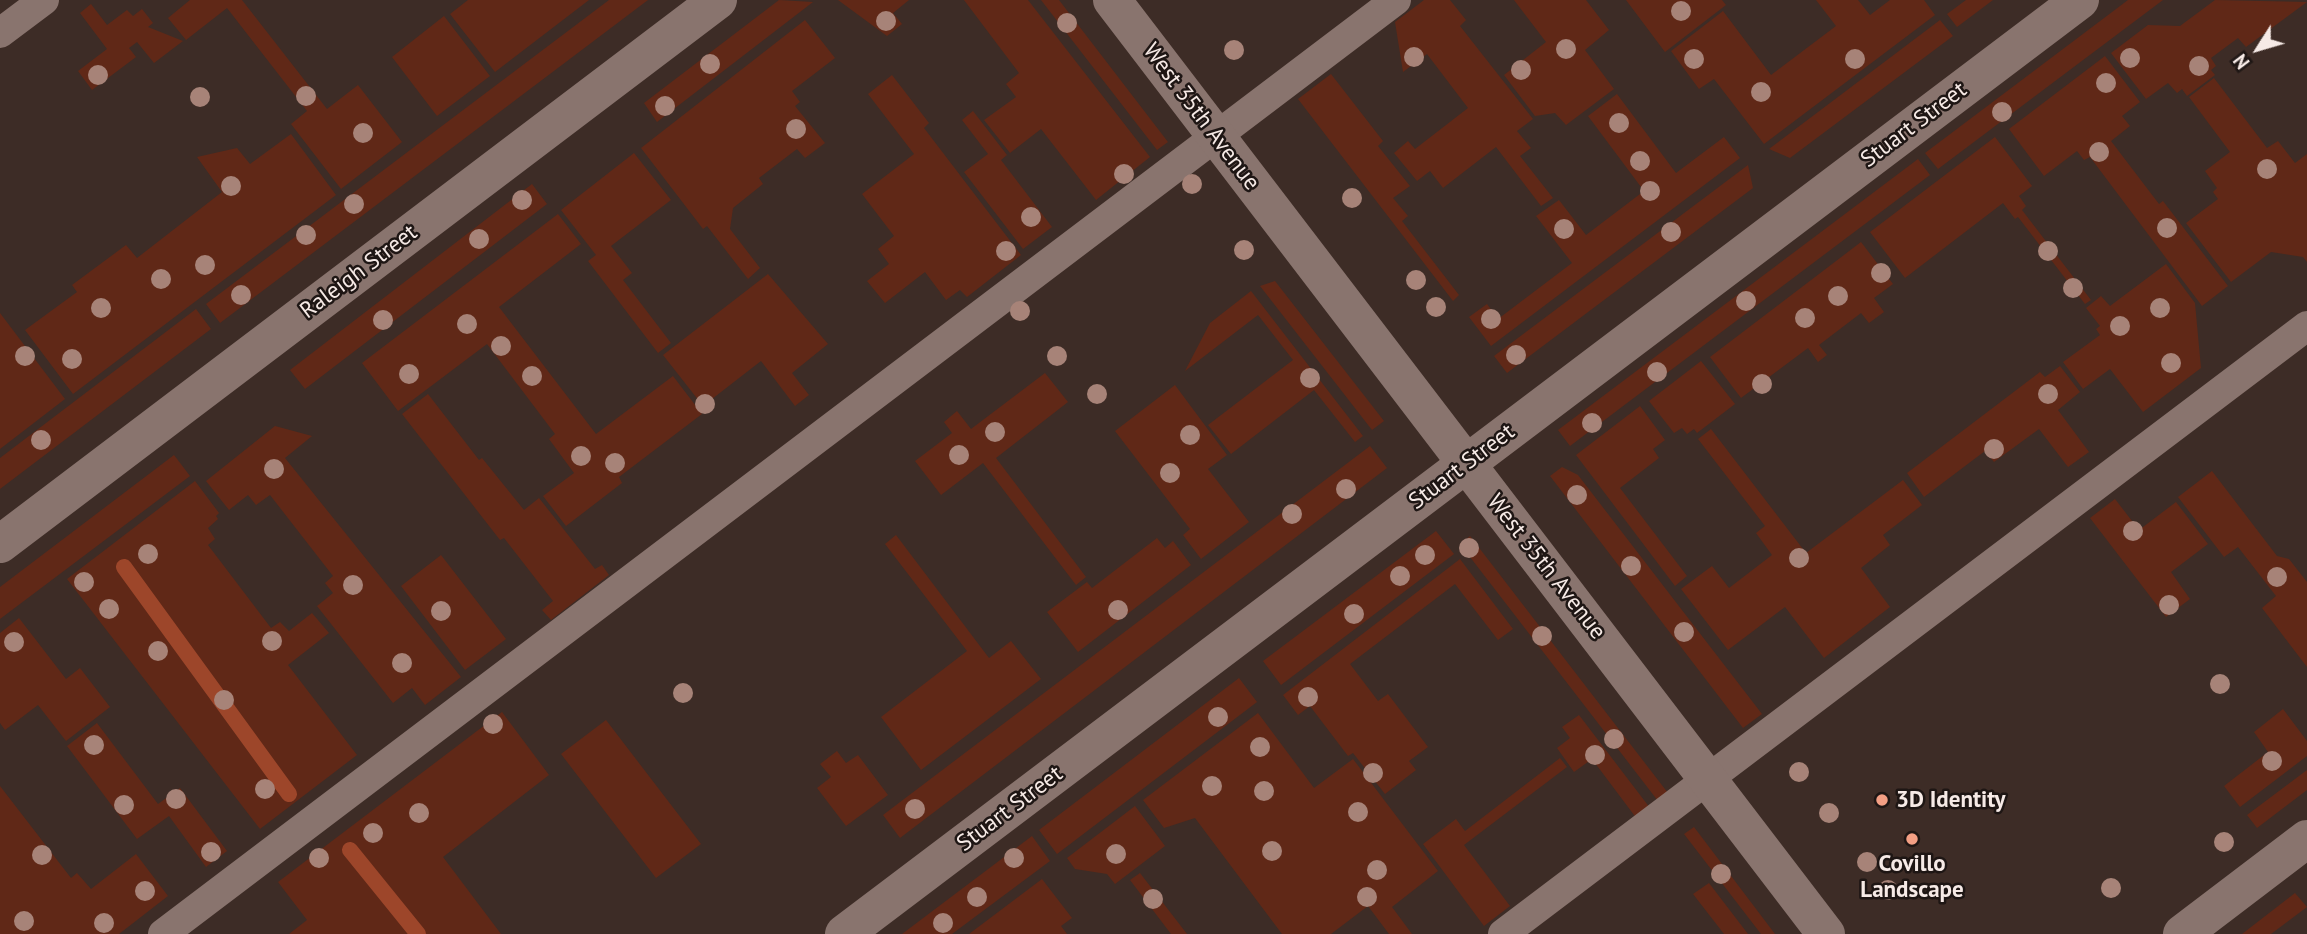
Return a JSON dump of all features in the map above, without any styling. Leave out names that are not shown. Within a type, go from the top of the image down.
[{"type":"street","name":"Raleigh Street","points":[[0,544],[718,0]]},
{"type":"street","name":"West 35th Avenue","points":[[1112,0],[1826,934]]},
{"type":"street","name":"Stuart Street","points":[[844,934],[2080,0]]},
{"type":"street","points":[[2182,934],[2303,850]]},
{"type":"lane","points":[[0,33],[44,0]]},
{"type":"lane","points":[[163,934],[1396,0]]},
{"type":"lane","points":[[1503,934],[2307,326]]},
{"type":"shaded area","points":[[190,0],[242,0],[327,109],[358,85],[402,142],[341,189],[291,124],[307,111],[227,8],[186,40],[168,18]]},
{"type":"shaded area","points":[[468,0],[589,0],[495,72],[450,14]]},
{"type":"shaded area","points":[[609,0],[648,0],[220,323],[206,304]]},
{"type":"shaded area","points":[[779,0],[813,2],[657,122],[644,103]]},
{"type":"shaded area","points":[[838,0],[909,0],[893,13],[902,24],[887,36]]},
{"type":"shaded area","points":[[964,0],[1028,0],[1150,157],[1096,200],[1041,129],[1010,153],[984,120],[1016,97],[1006,84],[1019,73]]},
{"type":"shaded area","points":[[1041,0],[1059,0],[1168,142],[1157,150]]},
{"type":"shaded area","points":[[1424,0],[1450,0],[1466,20],[1460,26],[1533,119],[1517,131],[1531,148],[1520,156],[1553,198],[1541,206],[1496,147],[1443,188],[1430,171],[1417,181],[1394,153],[1408,141],[1415,149],[1468,108],[1427,54],[1403,72],[1395,22]]},
{"type":"shaded area","points":[[1514,0],[1586,0],[1609,30],[1585,50],[1614,89],[1566,125],[1555,113],[1535,116],[1504,75],[1546,42]]},
{"type":"shaded area","points":[[1626,0],[1722,0],[1726,5],[1665,52]]},
{"type":"shaded area","points":[[1816,0],[1858,0],[1870,15],[1890,0],[1924,0],[1935,15],[1764,144],[1714,79],[1699,89],[1671,51],[1723,11],[1771,75],[1836,26]]},
{"type":"shaded area","points":[[1966,0],[1993,0],[1957,27],[1947,14]]},
{"type":"shaded area","points":[[2128,0],[2163,0],[1938,169],[1925,153]]},
{"type":"shaded area","points":[[2215,0],[2307,2],[2246,47],[2238,38],[2211,58],[2216,66],[2211,70],[2215,75],[2187,96],[2182,89],[2177,93],[2168,83],[2146,99],[2111,53],[2148,25],[2180,26]]},
{"type":"shaded area","points":[[91,4],[107,25],[127,10],[133,16],[142,9],[153,23],[148,27],[183,41],[154,63],[137,42],[129,48],[136,57],[92,90],[78,71],[107,49],[80,13]]},
{"type":"shaded area","points":[[444,16],[490,76],[437,116],[392,57]]},
{"type":"shaded area","points":[[805,20],[835,58],[792,91],[800,102],[795,106],[825,143],[805,158],[797,149],[759,178],[763,184],[733,208],[730,229],[760,268],[748,279],[707,226],[703,229],[641,148]]},
{"type":"shaded area","points":[[1940,20],[1953,36],[1790,158],[1769,149]]},
{"type":"shaded area","points":[[2105,56],[2140,102],[2122,116],[2130,126],[2111,141],[2159,204],[2163,201],[2228,286],[2202,306],[2090,157],[2084,160],[2077,151],[2044,176],[2009,129]]},
{"type":"shaded area","points":[[1331,74],[1383,141],[1378,146],[1410,186],[1393,198],[1408,216],[1402,221],[1459,295],[1453,301],[1298,99]]},
{"type":"shaded area","points":[[892,75],[929,123],[924,128],[1021,255],[967,297],[960,290],[946,300],[925,272],[885,303],[867,281],[889,264],[878,249],[894,236],[862,194],[914,154],[868,94]]},
{"type":"shaded area","points":[[2214,78],[2267,148],[2278,141],[2295,163],[2307,154],[2307,262],[2303,257],[2271,252],[2231,282],[2186,223],[2218,199],[2213,192],[2217,188],[2205,171],[2230,152],[2189,97]]},
{"type":"shaded area","points":[[1617,94],[1676,173],[1724,137],[1740,158],[1491,346],[1469,317],[1487,304],[1498,319],[1572,263],[1536,216],[1559,200],[1586,235],[1644,191],[1588,116]]},
{"type":"shaded area","points":[[973,111],[1007,155],[1001,160],[1052,227],[1023,249],[964,172],[988,154],[962,120]]},
{"type":"shaded area","points":[[291,134],[336,195],[73,394],[25,330],[77,292],[72,285],[126,245],[137,258],[222,192],[197,157],[237,148],[250,164]]},
{"type":"shaded area","points":[[1995,137],[2032,186],[2019,196],[2026,206],[2022,210],[2091,300],[2085,304],[2018,217],[2015,219],[2003,203],[1905,278],[1870,232]]},
{"type":"shaded area","points":[[634,153],[671,200],[611,246],[632,273],[623,280],[671,343],[658,353],[588,261],[596,255],[561,210]]},
{"type":"shaded area","points":[[1918,159],[1930,175],[1570,446],[1558,430]]},
{"type":"shaded area","points":[[1748,165],[1753,188],[1507,373],[1494,356]]},
{"type":"shaded area","points":[[532,184],[547,204],[305,389],[290,370]]},
{"type":"shaded area","points":[[558,214],[581,244],[499,307],[596,434],[673,376],[702,414],[619,477],[622,483],[566,526],[543,496],[574,473],[549,439],[555,434],[487,344],[398,411],[362,363]]},
{"type":"shaded area","points":[[1861,242],[1893,284],[1874,298],[1884,312],[1869,323],[1861,313],[1819,345],[1827,355],[1818,362],[1808,348],[1741,398],[1710,357]]},
{"type":"shaded area","points":[[2166,264],[2195,303],[2201,368],[2143,412],[2110,369],[2083,389],[2063,362],[2100,335],[2096,329],[2100,326],[2086,308],[2101,296],[2110,306]]},
{"type":"shaded area","points":[[768,274],[828,344],[792,373],[809,395],[795,406],[761,361],[703,406],[663,355]]},
{"type":"shaded area","points":[[1275,281],[1384,421],[1372,430],[1260,286]]},
{"type":"shaded area","points":[[1251,291],[1363,436],[1355,442],[1314,390],[1231,454],[1208,425],[1293,360],[1258,315],[1185,371],[1210,323]]},
{"type":"shaded area","points":[[196,309],[211,329],[0,489],[0,458]]},
{"type":"shaded area","points":[[0,313],[65,399],[0,449]]},
{"type":"shaded area","points":[[1701,361],[1735,404],[1697,433],[1694,429],[1687,434],[1682,428],[1674,433],[1649,401]]},
{"type":"shaded area","points":[[2060,366],[2080,392],[2058,410],[2089,452],[2068,467],[2039,429],[1994,462],[1985,451],[1924,497],[1907,473],[2040,372],[2045,377]]},
{"type":"shaded area","points":[[1045,373],[1068,402],[996,458],[1086,577],[1076,585],[983,463],[941,495],[915,461],[952,433],[944,422],[957,411],[971,429]]},
{"type":"shaded area","points":[[1175,385],[1227,455],[1208,469],[1249,522],[1201,559],[1183,535],[1190,529],[1115,431]]},
{"type":"shaded area","points":[[428,394],[479,460],[482,458],[524,510],[539,498],[595,569],[602,565],[609,575],[551,620],[542,610],[553,601],[504,538],[500,540],[402,414]]},
{"type":"shaded area","points":[[1640,406],[1665,440],[1653,449],[1659,458],[1620,488],[1687,576],[1675,586],[1576,455]]},
{"type":"shaded area","points":[[275,426],[312,436],[285,458],[461,677],[425,705],[412,688],[393,703],[317,606],[333,593],[325,583],[333,576],[270,495],[256,505],[248,495],[229,510],[206,481]]},
{"type":"shaded area","points":[[1711,429],[1806,553],[1903,480],[1922,505],[1883,535],[1890,545],[1861,568],[1890,607],[1824,658],[1785,607],[1728,650],[1681,589],[1712,566],[1729,588],[1772,555],[1756,533],[1765,526],[1698,439]]},
{"type":"shaded area","points":[[1370,446],[1387,468],[900,838],[883,815]]},
{"type":"shaded area","points":[[174,455],[190,476],[0,619],[0,587]]},
{"type":"shaded area","points":[[1562,467],[1578,475],[1762,714],[1743,728],[1550,476]]},
{"type":"shaded area","points":[[2212,471],[2277,556],[2289,559],[2307,582],[2307,667],[2262,608],[2276,596],[2238,547],[2224,557],[2178,497]]},
{"type":"shaded area","points":[[195,481],[219,513],[216,516],[218,519],[208,528],[215,539],[208,545],[271,628],[280,622],[289,631],[312,613],[329,633],[288,665],[357,755],[260,829],[67,579]]},
{"type":"shaded area","points":[[2115,499],[2139,530],[2176,502],[2208,544],[2171,572],[2190,599],[2166,617],[2090,518]]},
{"type":"shaded area","points":[[1436,531],[1454,554],[1281,685],[1263,661]]},
{"type":"shaded area","points":[[896,535],[989,658],[1011,641],[1041,679],[921,770],[881,717],[967,651],[885,544]]},
{"type":"shaded area","points":[[1470,536],[1668,793],[1658,801],[1460,544]]},
{"type":"shaded area","points":[[1157,538],[1165,548],[1173,541],[1191,565],[1078,652],[1047,612],[1087,582],[1092,588]]},
{"type":"shaded area","points":[[441,555],[506,639],[465,670],[401,586]]},
{"type":"shaded area","points":[[1460,559],[1513,629],[1498,640],[1455,584],[1350,664],[1378,701],[1388,694],[1428,747],[1409,761],[1416,770],[1385,794],[1353,753],[1348,756],[1310,706],[1298,715],[1283,695]]},
{"type":"shaded area","points":[[19,618],[66,679],[80,668],[110,707],[66,741],[38,705],[5,730],[0,723],[0,633]]},
{"type":"shaded area","points":[[1239,678],[1257,702],[1057,854],[1039,830]]},
{"type":"shaded area","points":[[2283,709],[2307,741],[2307,756],[2240,807],[2224,786],[2268,752],[2254,732]]},
{"type":"shaded area","points":[[502,712],[549,775],[443,857],[501,934],[289,934],[307,920],[278,882]]},
{"type":"shaded area","points":[[1258,713],[1314,788],[1353,759],[1438,871],[1392,907],[1412,934],[1389,934],[1368,906],[1331,934],[1282,934],[1195,818],[1164,828],[1143,800]]},
{"type":"shaded area","points":[[1579,715],[1650,808],[1637,819],[1592,759],[1574,772],[1557,748],[1570,738],[1562,727]]},
{"type":"shaded area","points":[[606,720],[701,844],[656,878],[561,754]]},
{"type":"shaded area","points":[[97,723],[158,804],[180,788],[227,851],[206,867],[169,816],[137,839],[67,746]]},
{"type":"shaded area","points":[[837,751],[846,763],[858,755],[888,795],[846,826],[817,788],[831,777],[820,764]]},
{"type":"shaded area","points":[[1560,758],[1567,767],[1464,845],[1510,906],[1484,926],[1423,844],[1456,819],[1465,831]]},
{"type":"shaded area","points":[[2307,770],[2307,790],[2257,828],[2247,815]]},
{"type":"shaded area","points":[[0,786],[71,878],[77,873],[91,889],[136,854],[168,896],[119,934],[0,934]]},
{"type":"shaded area","points":[[1135,806],[1165,846],[1115,884],[1107,874],[1075,869],[1067,858]]},
{"type":"shaded area","points":[[1694,827],[1775,934],[1761,934],[1684,834]]},
{"type":"shaded area","points":[[1032,836],[1050,861],[952,934],[902,934]]},
{"type":"shaded area","points":[[1140,873],[1187,934],[1171,934],[1130,880]]},
{"type":"shaded area","points":[[1042,879],[1072,918],[1061,926],[1067,934],[969,934]]},
{"type":"shaded area","points":[[1709,883],[1748,934],[1724,934],[1693,894]]},
{"type":"shaded area","points":[[2295,893],[2307,907],[2271,934],[2242,934]]},
{"type":"waterway","points":[[124,567],[289,794]]},
{"type":"waterway","points":[[350,850],[418,934]]},
{"type":"place","name":"3D Identity","points":[[1882,800]]},
{"type":"place","name":"Covillo Landscape","points":[[1912,839]]}]
